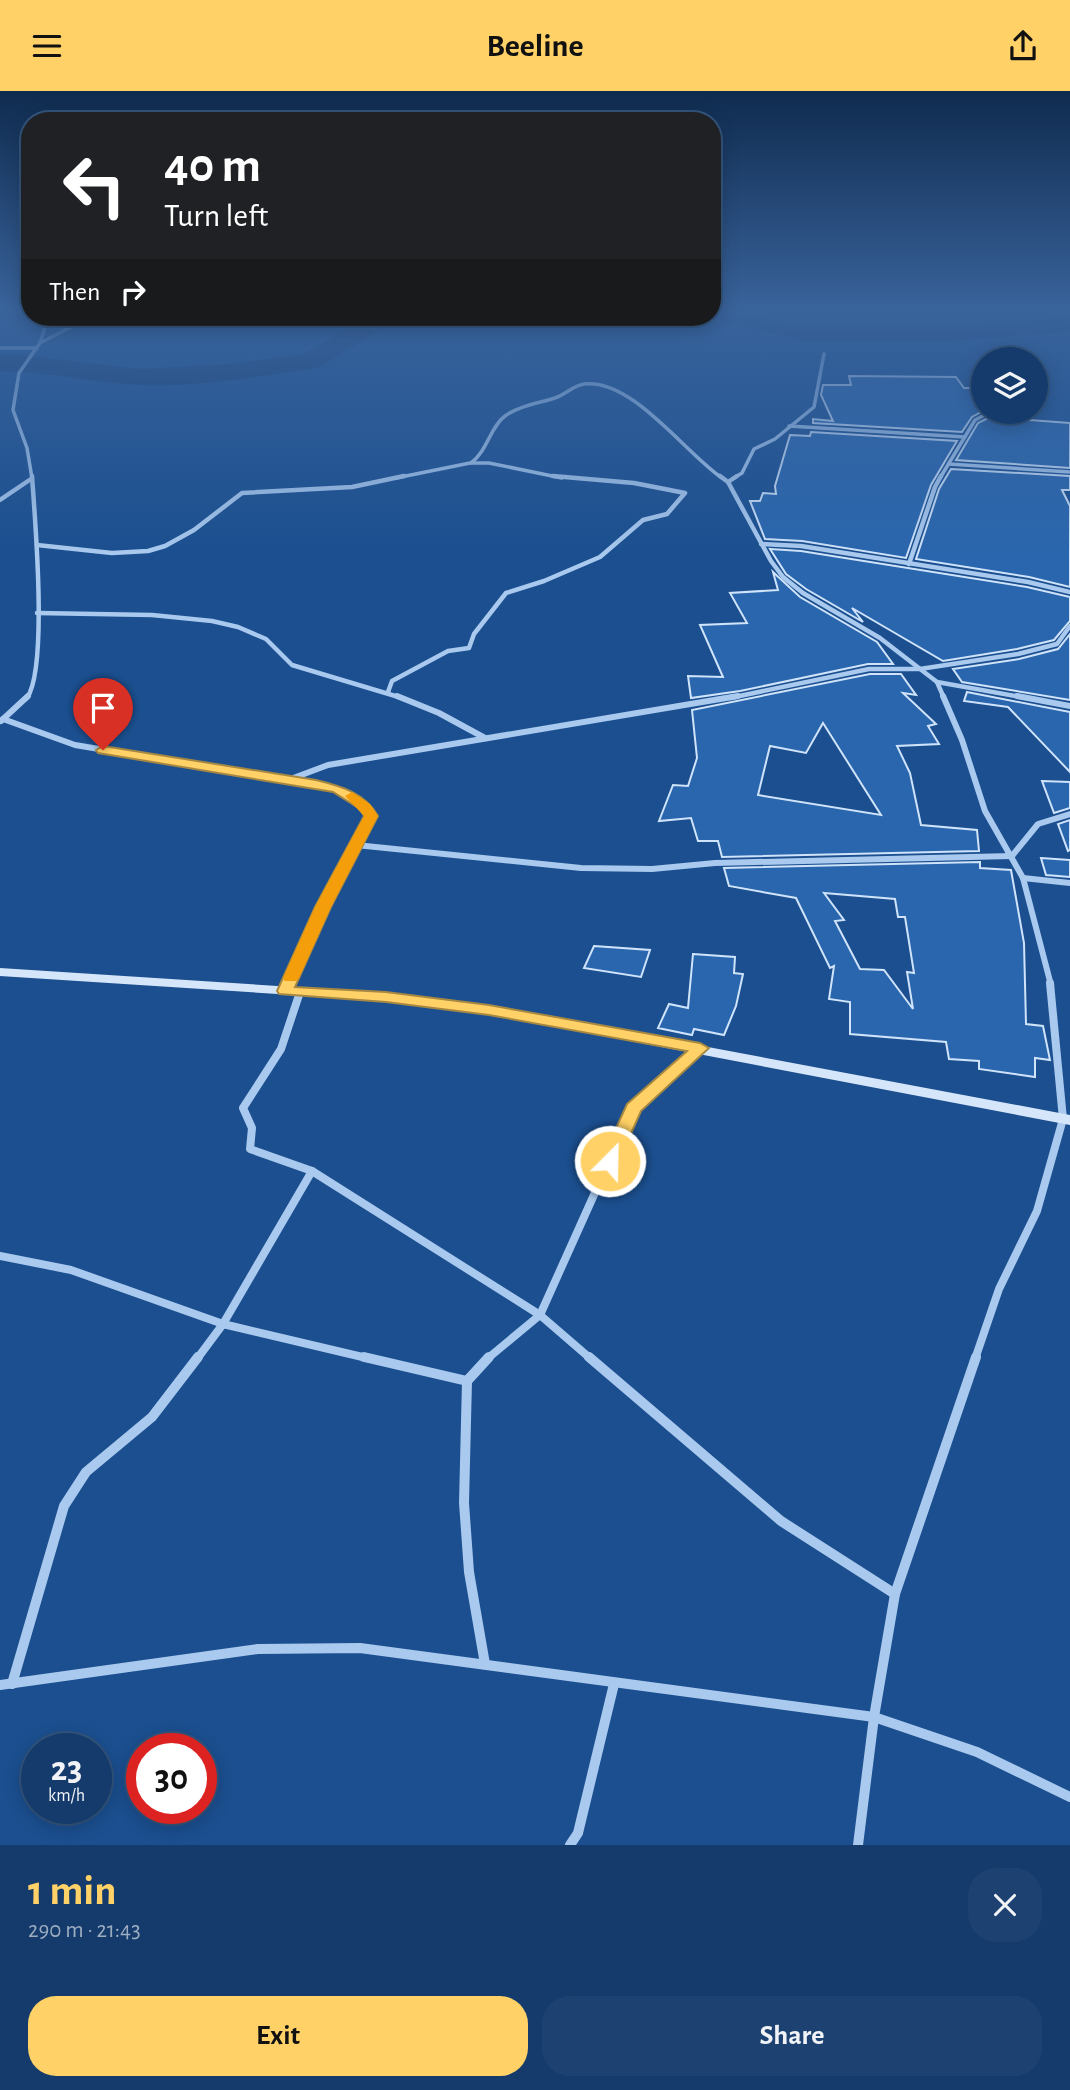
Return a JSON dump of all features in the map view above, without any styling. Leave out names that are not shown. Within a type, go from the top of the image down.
[{"type":"street","points":[[2,720],[28,699],[35,688],[37,544],[27,448],[13,410],[16,390]]},
{"type":"street","points":[[470,463],[485,452],[500,419],[572,390]]},
{"type":"street","points":[[615,390],[645,410],[709,469],[728,482],[771,561],[793,585],[880,638],[937,681],[1070,706]]},
{"type":"street","points":[[728,482],[742,473],[754,449],[775,439],[814,407],[817,390]]},
{"type":"street","points":[[909,564],[935,487],[973,424]]},
{"type":"street","points":[[789,426],[965,437]]},
{"type":"street","points":[[37,544],[110,552],[145,552],[164,548],[189,536],[242,493],[352,487],[470,463],[509,466],[566,479],[634,483],[685,493],[667,514],[643,520],[600,557],[544,581],[506,593],[474,634],[469,648],[449,650],[404,677],[392,681],[388,692]]},
{"type":"street","points":[[949,464],[1058,473],[1070,471]]},
{"type":"street","points":[[0,500],[31,479]]},
{"type":"street","points":[[761,544],[801,545],[1028,582],[1070,592]]},
{"type":"street","points":[[37,613],[130,614],[213,622],[261,636],[292,665],[388,692],[452,717],[486,739]]},
{"type":"street","points":[[288,780],[328,765],[710,703],[869,669],[920,669],[1042,650],[1057,644],[1070,627]]},
{"type":"street","points":[[858,1845],[874,1717],[895,1594],[999,1289],[1037,1211],[1067,1120],[1050,978],[1023,878],[985,811],[962,740],[937,681]]},
{"type":"street","points":[[2,720],[75,745],[157,761],[338,789],[366,807],[371,816],[323,907],[292,991],[281,1049],[243,1108],[253,1128],[250,1149],[312,1171],[540,1315],[780,1521],[895,1594]]},
{"type":"street","points":[[356,845],[581,868],[640,869],[715,863],[1012,856],[1038,824],[1070,814]]},
{"type":"street","points":[[1023,878],[1070,883]]},
{"type":"street","points":[[0,972],[386,997],[489,1010],[700,1048],[1067,1120]]},
{"type":"street","points":[[485,1664],[469,1572],[464,1503],[467,1381],[494,1352],[540,1315],[633,1108],[700,1048]]},
{"type":"street","points":[[312,1171],[223,1324],[152,1417],[86,1472],[64,1506],[6,1684],[258,1649],[360,1648],[874,1717],[977,1752],[1070,1797]]},
{"type":"street","points":[[0,1256],[71,1269],[223,1324],[467,1381]]},
{"type":"street","points":[[570,1845],[578,1833],[614,1684]]},
{"type":"building","points":[[822,390],[971,390],[971,418],[962,432],[813,423],[813,419],[833,421],[821,395]]},
{"type":"building","points":[[1070,423],[1070,468],[956,460],[977,424]]},
{"type":"building","points":[[811,432],[957,441],[931,485],[906,558],[802,541],[765,539],[750,501],[760,501],[763,493],[776,494],[775,486],[790,435],[810,436]]},
{"type":"building","points":[[951,469],[1070,476],[1070,490],[1062,490],[1070,506],[1070,587],[1029,577],[916,559],[939,489]]},
{"type":"building","points":[[770,549],[801,551],[1027,587],[1070,597],[1070,621],[1054,640],[943,661],[852,608],[863,622],[806,589],[786,574]]},
{"type":"building","points":[[773,572],[800,597],[877,642],[893,664],[868,664],[740,691],[691,698],[688,676],[723,677],[700,625],[747,623],[730,593],[778,590]]},
{"type":"building","points":[[1070,634],[1070,700],[962,682],[953,669],[1019,659],[1058,649]]},
{"type":"building","points":[[870,674],[901,674],[916,695],[903,693],[936,724],[928,726],[939,744],[897,746],[910,773],[921,825],[977,830],[979,851],[722,857],[718,841],[698,841],[691,818],[659,821],[673,785],[688,786],[697,758],[692,710]],"holes":[[[823,723],[881,815],[758,795],[770,746],[806,753]]]},
{"type":"building","points":[[967,692],[1070,712],[1070,772],[1008,707],[964,701]]},
{"type":"building","points":[[1042,781],[1070,782],[1070,808],[1054,813]]},
{"type":"building","points":[[1070,820],[1070,850],[1068,851],[1058,824]]},
{"type":"building","points":[[1041,858],[1070,860],[1070,877],[1046,875]]},
{"type":"building","points":[[980,862],[980,868],[1011,870],[1024,943],[1026,1024],[1043,1026],[1050,1060],[1035,1058],[1035,1077],[979,1069],[979,1061],[949,1059],[946,1042],[850,1034],[850,1002],[829,999],[834,966],[830,968],[796,898],[729,886],[724,868]],"holes":[[[824,893],[895,899],[898,917],[905,917],[914,973],[907,972],[913,1009],[884,970],[860,969],[835,921],[844,920]]]},
{"type":"building","points":[[594,946],[650,950],[641,977],[584,968]]},
{"type":"building","points":[[693,954],[735,957],[734,973],[743,974],[736,1006],[724,1035],[694,1029],[692,1035],[658,1028],[669,1004],[688,1008]]},
{"type":"slow traffic","points":[[291,978],[323,907],[371,816],[366,807],[352,796]]},
{"type":"route","points":[[103,750],[157,761],[316,784],[338,789],[366,807],[371,816],[323,907],[285,991],[386,997],[489,1010],[700,1048],[633,1108],[610,1161]]}]
